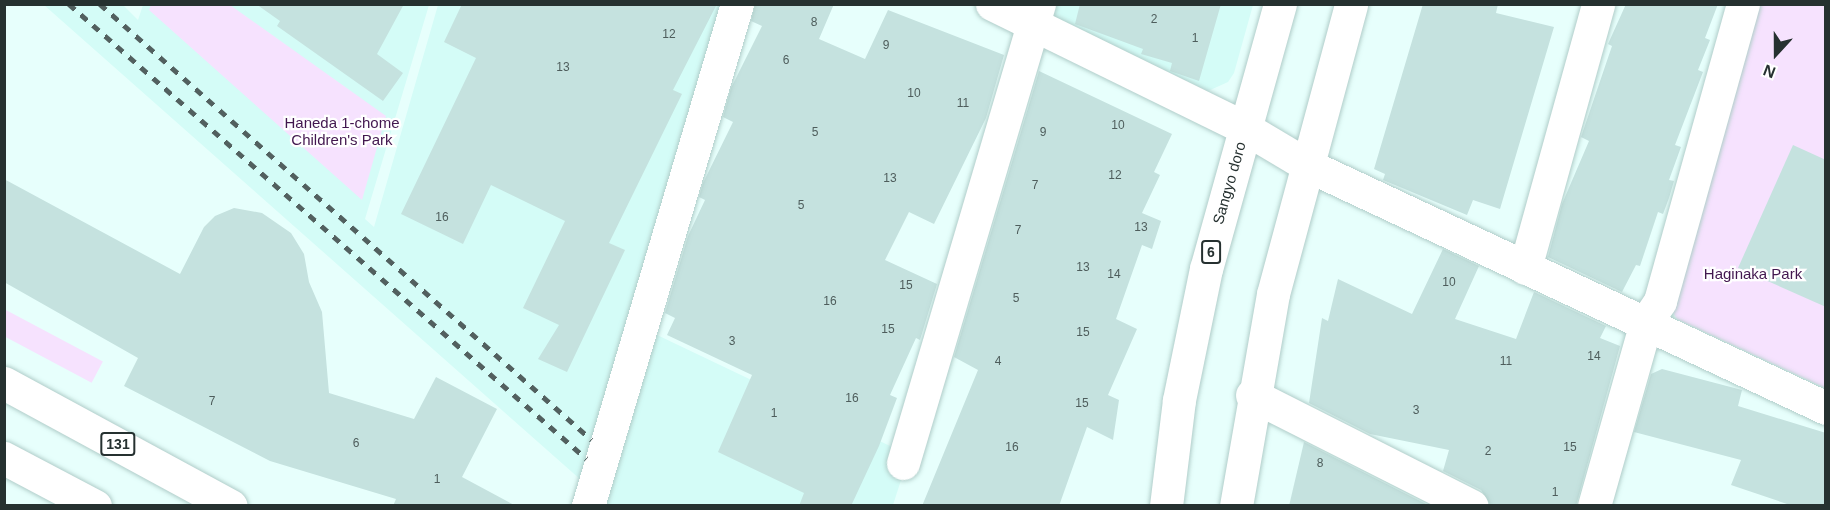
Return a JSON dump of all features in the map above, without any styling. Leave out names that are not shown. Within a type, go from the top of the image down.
[{"type":"main road","points":[[588,506],[738,4]]},
{"type":"main road","points":[[992,4],[1037,14],[1245,128],[1307,165],[1826,408]]},
{"type":"main road","name":"Sangyo doro","points":[[1166,506],[1179,400],[1206,269],[1280,4]]},
{"type":"main road","points":[[1236,506],[1252,395],[1307,165],[1351,4]]},
{"type":"main road","points":[[1525,268],[1598,4]]},
{"type":"main road","points":[[1594,506],[1646,322],[1660,301],[1743,4]]},
{"type":"main road","points":[[903,463],[1037,14]]},
{"type":"main road","name":"131","points":[[4,383],[231,506]]},
{"type":"main road","points":[[1252,395],[1472,506]]},
{"type":"main road","points":[[4,458],[95,506]]},
{"type":"shaded area","points":[[1043,4],[1253,5],[1234,73],[1228,82],[1208,91],[1044,14]]},
{"type":"shaded area","points":[[44,5],[123,5],[138,20],[143,5],[429,5],[365,219],[374,227],[438,5],[726,5],[581,480]]},
{"type":"shaded area","points":[[655,334],[909,455],[893,505],[602,506]]},
{"type":"green space","name":"Haneda 1-chome Children's Park","points":[[151,5],[230,5],[386,116],[362,200],[149,10]]},
{"type":"green space","name":"Haginaka Park","points":[[1756,5],[1825,5],[1825,388],[1677,319],[1669,306]]},
{"type":"green space","points":[[4,309],[103,362],[92,383],[4,336]]},
{"type":"building","points":[[256,4],[404,4],[377,54],[403,73],[383,101],[277,26],[280,21]]},
{"type":"building","points":[[462,4],[717,4],[673,90],[682,94],[609,243],[625,250],[567,372],[538,359],[559,325],[523,308],[565,221],[491,185],[463,244],[401,214],[476,58],[444,42]]},
{"type":"building","points":[[755,4],[834,4],[819,39],[865,59],[888,10],[1004,55],[986,118],[934,224],[909,212],[885,260],[937,284],[920,340],[916,338],[890,395],[897,398],[879,446],[851,506],[799,506],[804,493],[718,452],[752,375],[667,335],[675,318],[665,313],[688,236],[705,200],[699,197],[703,183],[733,122],[723,117],[731,88],[762,26],[751,21]]},
{"type":"building","points":[[1080,4],[1221,4],[1199,81],[1170,71],[1172,63],[1141,54],[1143,49],[1075,24]]},
{"type":"building","points":[[1423,4],[1498,4],[1496,13],[1554,27],[1500,209],[1473,200],[1467,215],[1383,180],[1385,174],[1374,169]]},
{"type":"building","points":[[1626,4],[1718,4],[1705,38],[1710,40],[1698,70],[1703,72],[1675,145],[1681,147],[1669,180],[1674,181],[1669,198],[1663,214],[1658,212],[1640,266],[1636,265],[1622,292],[1548,257],[1562,204],[1589,141],[1581,137],[1612,46],[1608,44]]},
{"type":"building","points":[[1039,71],[1172,134],[1154,172],[1160,175],[1142,213],[1161,221],[1152,249],[1142,245],[1116,319],[1137,329],[1108,395],[1119,400],[1113,440],[1087,427],[1059,506],[922,506],[978,370],[954,357]]},
{"type":"building","points":[[1793,145],[1826,160],[1826,307],[1738,268]]},
{"type":"building","points":[[4,179],[180,274],[204,227],[215,216],[234,208],[262,213],[291,233],[304,254],[309,282],[322,312],[329,393],[414,419],[436,377],[497,409],[462,477],[516,506],[393,506],[396,499],[270,461],[124,386],[138,358],[4,282]]},
{"type":"building","points":[[1443,249],[1479,266],[1455,319],[1516,339],[1534,292],[1606,326],[1600,338],[1620,346],[1576,506],[1491,506],[1481,490],[1443,471],[1449,450],[1370,434],[1309,403],[1322,318],[1328,321],[1338,279],[1412,314]]},
{"type":"building","points":[[1662,369],[1742,390],[1738,406],[1826,433],[1826,506],[1793,506],[1731,485],[1741,460],[1634,432],[1651,374]]},
{"type":"building","points":[[1304,442],[1428,505],[1429,506],[1289,506]]},
{"type":"railway","points":[[69,4],[587,459]]},
{"type":"railway","points":[[100,4],[592,440]]}]
